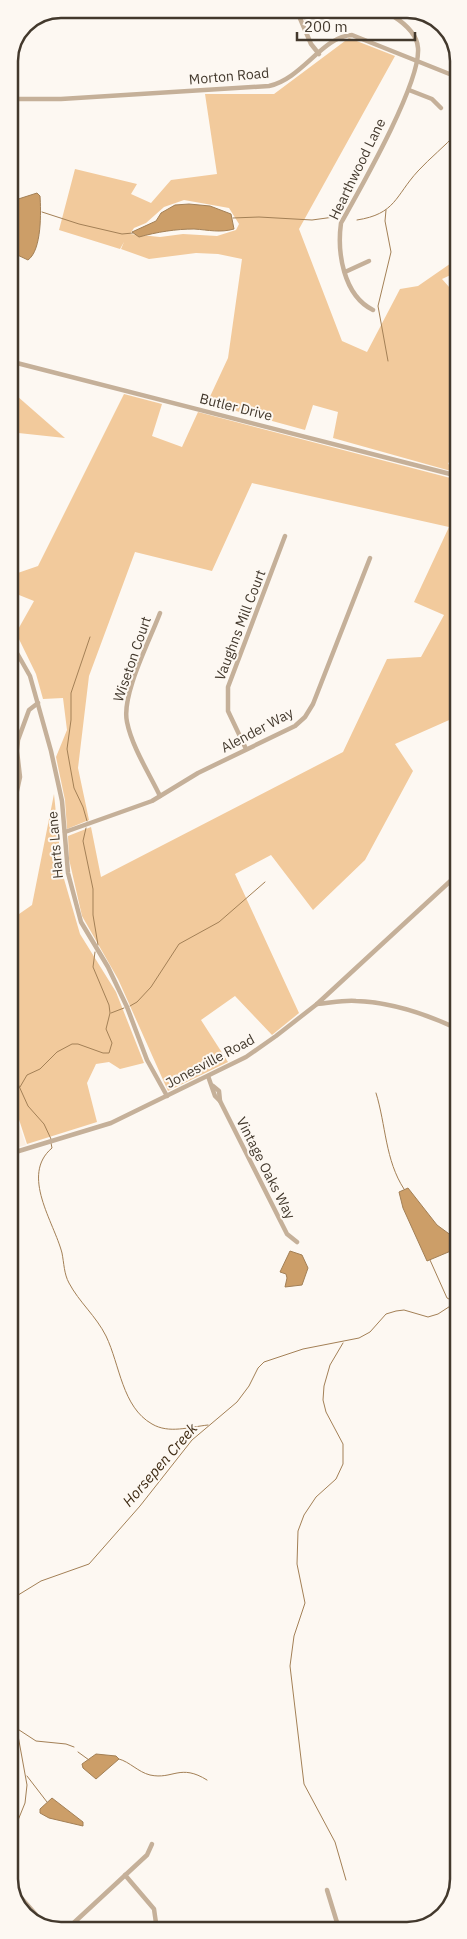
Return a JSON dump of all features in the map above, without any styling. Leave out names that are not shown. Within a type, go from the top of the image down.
[{"type":"street","points":[[300,18],[311,44],[319,54]]},
{"type":"street","points":[[396,18],[415,36],[418,47],[418,60]]},
{"type":"street","name":"Morton Road","points":[[18,98],[61,99],[269,86],[290,78],[339,38],[352,35],[450,74]]},
{"type":"street","name":"Hearthwood Lane","points":[[373,310],[361,302],[345,272],[340,257],[341,223],[360,189],[408,90],[418,60]]},
{"type":"street","points":[[408,90],[432,99],[441,108]]},
{"type":"street","points":[[345,272],[369,261]]},
{"type":"street","name":"Butler Drive","points":[[18,363],[450,474]]},
{"type":"street","name":"Vaughns Mill Court","points":[[246,749],[228,711],[228,686],[285,536]]},
{"type":"street","name":"Alender Way","points":[[65,832],[160,796],[198,773],[295,726],[308,713],[370,558]]},
{"type":"street","name":"Wiseton Court","points":[[160,612],[130,690],[126,714],[131,735],[160,796]]},
{"type":"street","name":"Harts Lane","points":[[18,654],[27,669],[38,702],[59,782],[68,873],[81,922],[108,968],[127,1007],[147,1060],[167,1096]]},
{"type":"street","points":[[18,787],[20,778],[18,740],[29,710],[38,702]]},
{"type":"street","name":"Jonesville Road","points":[[18,1152],[112,1123],[208,1076],[259,1048],[317,1004],[450,881]]},
{"type":"street","points":[[317,1004],[358,1001],[381,1004],[421,1014],[450,1027]]},
{"type":"street","name":"Vintage Oaks Way","points":[[208,1076],[215,1096],[220,1101],[287,1234],[297,1242]]},
{"type":"street","points":[[76,1921],[147,1855],[152,1844]]},
{"type":"street","points":[[125,1875],[154,1909],[156,1921]]},
{"type":"street","points":[[327,1890],[337,1922]]},
{"type":"street","points":[[23,1900],[34,1912]]},
{"type":"shaded area","points":[[349,38],[395,56],[299,229],[342,341],[367,352],[400,289],[418,286],[450,264],[450,275],[442,279],[450,288],[450,460],[448,464],[450,465],[450,471],[333,438],[338,412],[313,405],[305,430],[207,403],[228,358],[242,259],[218,254],[196,253],[149,259],[121,249],[124,242],[120,249],[59,230],[75,169],[137,184],[131,194],[151,203],[171,180],[217,174],[205,94],[274,94]],"holes":[[[184,200],[229,208],[239,224],[236,230],[217,236],[183,234],[160,237],[130,234],[134,228],[146,223],[164,207]]]},
{"type":"shaded area","points":[[37,193],[40,196],[40,230],[36,248],[28,260],[18,255],[18,199]]},
{"type":"shaded area","points":[[175,205],[210,206],[231,214],[234,229],[219,231],[180,230],[139,237],[132,232],[156,221],[161,213]]},
{"type":"shaded area","points":[[124,394],[162,404],[152,436],[182,447],[198,412],[450,478],[450,720],[395,744],[413,771],[365,860],[313,910],[271,855],[235,874],[299,1013],[272,1035],[235,996],[201,1020],[228,1062],[168,1091],[118,979],[82,916],[69,859],[68,836],[91,827],[101,877],[343,752],[387,659],[421,657],[444,615],[414,602],[449,527],[252,483],[212,571],[135,552],[89,676],[78,768],[89,820],[67,829],[65,800],[56,757],[67,730],[63,698],[43,699],[36,674],[18,637],[18,629],[34,601],[18,595],[18,573],[38,566]]},
{"type":"shaded area","points":[[18,397],[65,438],[18,433]]},
{"type":"shaded area","points":[[54,794],[62,872],[80,934],[116,992],[144,1063],[120,1069],[109,1062],[96,1064],[87,1083],[97,1122],[27,1144],[18,1116],[18,915],[32,905]]},
{"type":"shaded area","points":[[18,1121],[26,1145],[18,1147]]},
{"type":"shaded area","points":[[408,1188],[437,1225],[450,1235],[450,1251],[427,1261],[403,1208],[399,1192]]},
{"type":"shaded area","points":[[290,1251],[302,1255],[308,1268],[302,1285],[285,1287],[286,1274],[280,1272]]},
{"type":"shaded area","points":[[96,1754],[116,1756],[119,1759],[96,1779],[83,1768],[82,1764]]},
{"type":"shaded area","points":[[52,1798],[83,1822],[83,1826],[49,1818],[40,1813],[40,1809]]},
{"type":"waterway","points":[[357,220],[380,213],[394,203],[410,180],[450,140]]},
{"type":"waterway","points":[[386,210],[385,221],[391,252],[378,306],[388,361]]},
{"type":"waterway","points":[[42,212],[79,224],[122,234],[133,233]]},
{"type":"waterway","points":[[233,218],[259,217],[312,220],[334,217]]},
{"type":"waterway","points":[[87,821],[74,788],[67,749],[71,720],[71,693],[90,637]]},
{"type":"waterway","points":[[86,828],[83,841],[93,889],[93,915],[98,945]]},
{"type":"waterway","points":[[130,1006],[137,1002],[151,987],[179,944],[219,922],[265,882]]},
{"type":"waterway","points":[[20,1087],[27,1075],[40,1069],[57,1052],[72,1044],[109,1053],[112,1043],[106,1029],[110,1013],[109,1005],[93,967],[95,952]]},
{"type":"waterway","points":[[111,1013],[124,1008]]},
{"type":"waterway","points":[[18,1084],[28,1106],[44,1124],[51,1139]]},
{"type":"waterway","points":[[376,1093],[389,1154],[404,1189]]},
{"type":"waterway","points":[[51,1143],[52,1148],[43,1159],[39,1171],[39,1185],[42,1199],[62,1253],[67,1280],[106,1336],[123,1385],[134,1407],[142,1417],[152,1424],[165,1429],[208,1425]]},
{"type":"waterway","points":[[430,1260],[447,1298],[450,1300]]},
{"type":"waterway","name":"Horsepen Creek","points":[[18,1595],[41,1581],[89,1564],[140,1506],[192,1440],[237,1402],[249,1386],[258,1368],[264,1362],[303,1349],[359,1338],[370,1332],[386,1314],[396,1311],[404,1310],[428,1317],[438,1314],[450,1306]]},
{"type":"waterway","points":[[343,1343],[330,1365],[324,1386],[323,1400],[326,1412],[343,1444],[343,1464],[336,1479],[316,1497],[304,1515],[298,1531],[297,1564],[305,1603],[294,1636],[290,1666],[304,1784],[335,1842],[346,1880]]},
{"type":"waterway","points":[[18,1729],[36,1741],[66,1744],[74,1747]]},
{"type":"waterway","points":[[18,1736],[27,1785],[25,1803],[18,1820]]},
{"type":"waterway","points":[[78,1752],[89,1760]]},
{"type":"waterway","points":[[119,1759],[150,1775],[165,1776],[183,1772],[198,1775],[207,1780]]},
{"type":"waterway","points":[[27,1776],[47,1802]]}]
